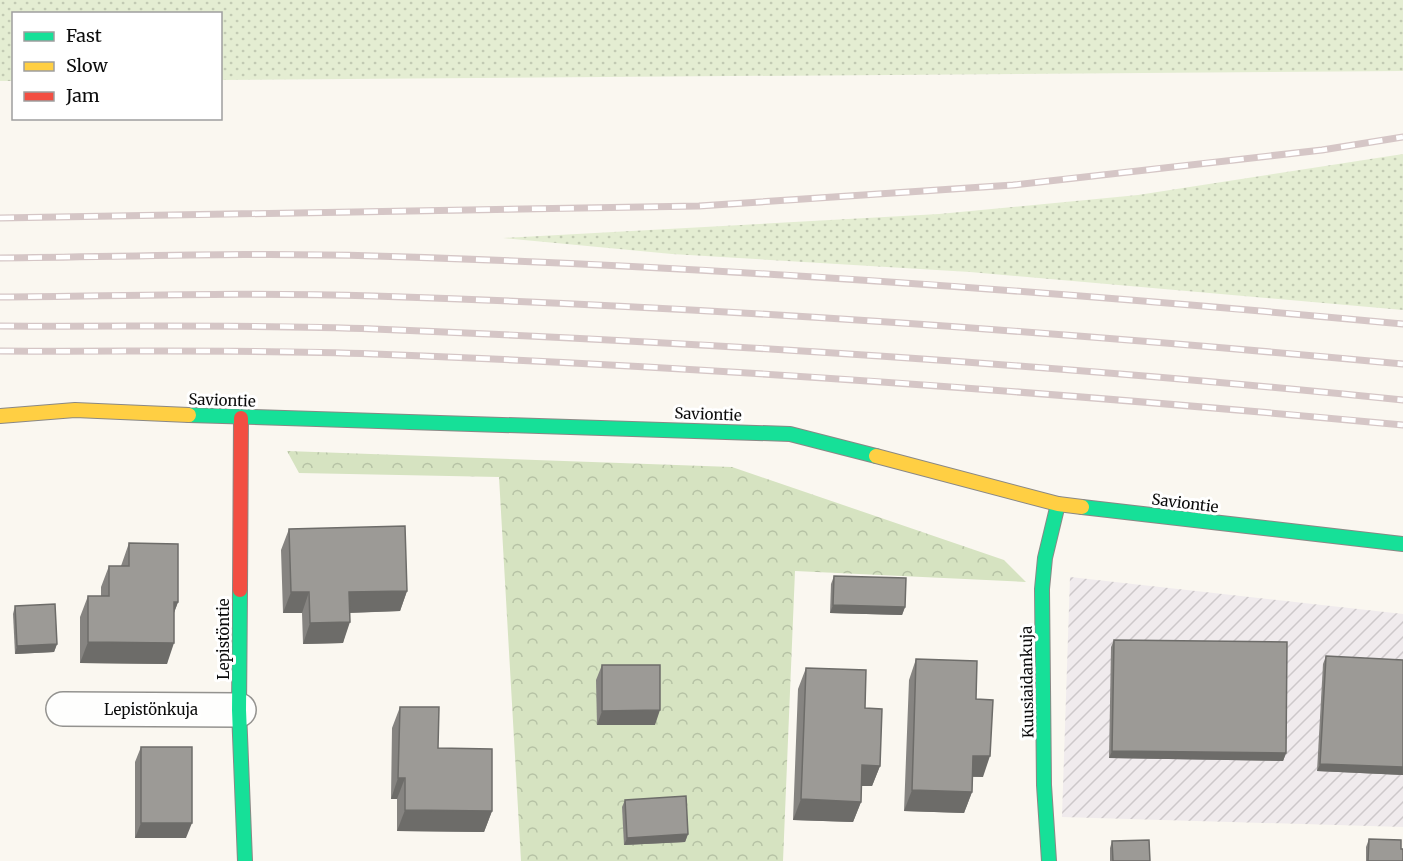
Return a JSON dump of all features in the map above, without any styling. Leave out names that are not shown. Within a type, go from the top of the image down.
[{"type":"main road","name":"Saviontie","points":[[0,416],[75,410],[241,418],[622,427],[790,434],[1058,504],[1403,544]]},
{"type":"main road","name":"Lepistöntie","points":[[241,418],[239,710],[244,861]]},
{"type":"main road","name":"Kuusiaidankuja","points":[[1049,861],[1044,785],[1042,589],[1045,558],[1058,504]]},
{"type":"street","name":"Lepistönkuja","points":[[63,709],[239,710]]},
{"type":"shaded area","points":[[1070,577],[1403,614],[1403,827],[1062,817]]},
{"type":"green space","points":[[0,0],[1403,0],[1403,71],[222,80],[222,12],[12,12],[12,81],[0,81]]},
{"type":"green space","points":[[1403,154],[1403,310],[970,272],[672,254],[503,238],[939,214],[1138,195]]},
{"type":"green space","points":[[287,451],[732,467],[1004,560],[1026,582],[795,571],[783,861],[521,861],[499,477],[299,473]]},
{"type":"building","points":[[405,526],[407,591],[349,592],[350,622],[310,623],[309,592],[291,592],[289,529]]},
{"type":"building","points":[[129,543],[178,544],[178,602],[174,602],[174,643],[88,642],[88,596],[109,596],[109,566],[129,566]]},
{"type":"building","points":[[834,576],[906,578],[905,607],[833,605]]},
{"type":"building","points":[[55,604],[57,644],[17,646],[15,606]]},
{"type":"building","points":[[1114,640],[1287,642],[1286,753],[1112,751]]},
{"type":"building","points":[[1326,656],[1403,660],[1403,767],[1320,764]]},
{"type":"building","points":[[916,659],[977,661],[976,699],[993,700],[990,756],[973,756],[972,792],[912,790]]},
{"type":"building","points":[[602,665],[660,665],[660,710],[602,711]]},
{"type":"building","points":[[806,668],[866,670],[865,708],[882,709],[880,766],[862,765],[861,802],[801,799]]},
{"type":"building","points":[[400,707],[439,707],[438,748],[492,749],[492,811],[405,810],[405,778],[398,778]]},
{"type":"building","points":[[141,747],[192,747],[192,823],[141,823]]},
{"type":"building","points":[[686,796],[688,834],[627,838],[625,800]]},
{"type":"building","points":[[1369,839],[1401,840],[1403,861],[1368,861]]},
{"type":"building","points":[[1149,840],[1150,861],[1113,861],[1112,841]]},
{"type":"railway","points":[[0,218],[699,206],[1013,185],[1322,150],[1403,137]]},
{"type":"railway","points":[[0,258],[327,255],[632,266],[1018,291],[1403,324]]},
{"type":"railway","points":[[0,297],[327,295],[632,307],[1018,331],[1403,364]]},
{"type":"railway","points":[[0,326],[327,327],[632,341],[1018,366],[1403,400]]},
{"type":"railway","points":[[0,351],[327,352],[503,359],[1018,392],[1403,425]]},
{"type":"traffic: fast","points":[[189,415],[790,434],[876,456]]},
{"type":"traffic: fast","points":[[1049,861],[1044,785],[1042,589],[1045,558],[1058,504]]},
{"type":"traffic: fast","points":[[1082,507],[1403,544]]},
{"type":"traffic: fast","points":[[240,590],[239,710],[245,861]]},
{"type":"traffic: slow","points":[[0,416],[75,410],[189,415]]},
{"type":"traffic: slow","points":[[876,456],[1058,504],[1082,507]]},
{"type":"traffic: jam","points":[[240,590],[241,418]]}]
